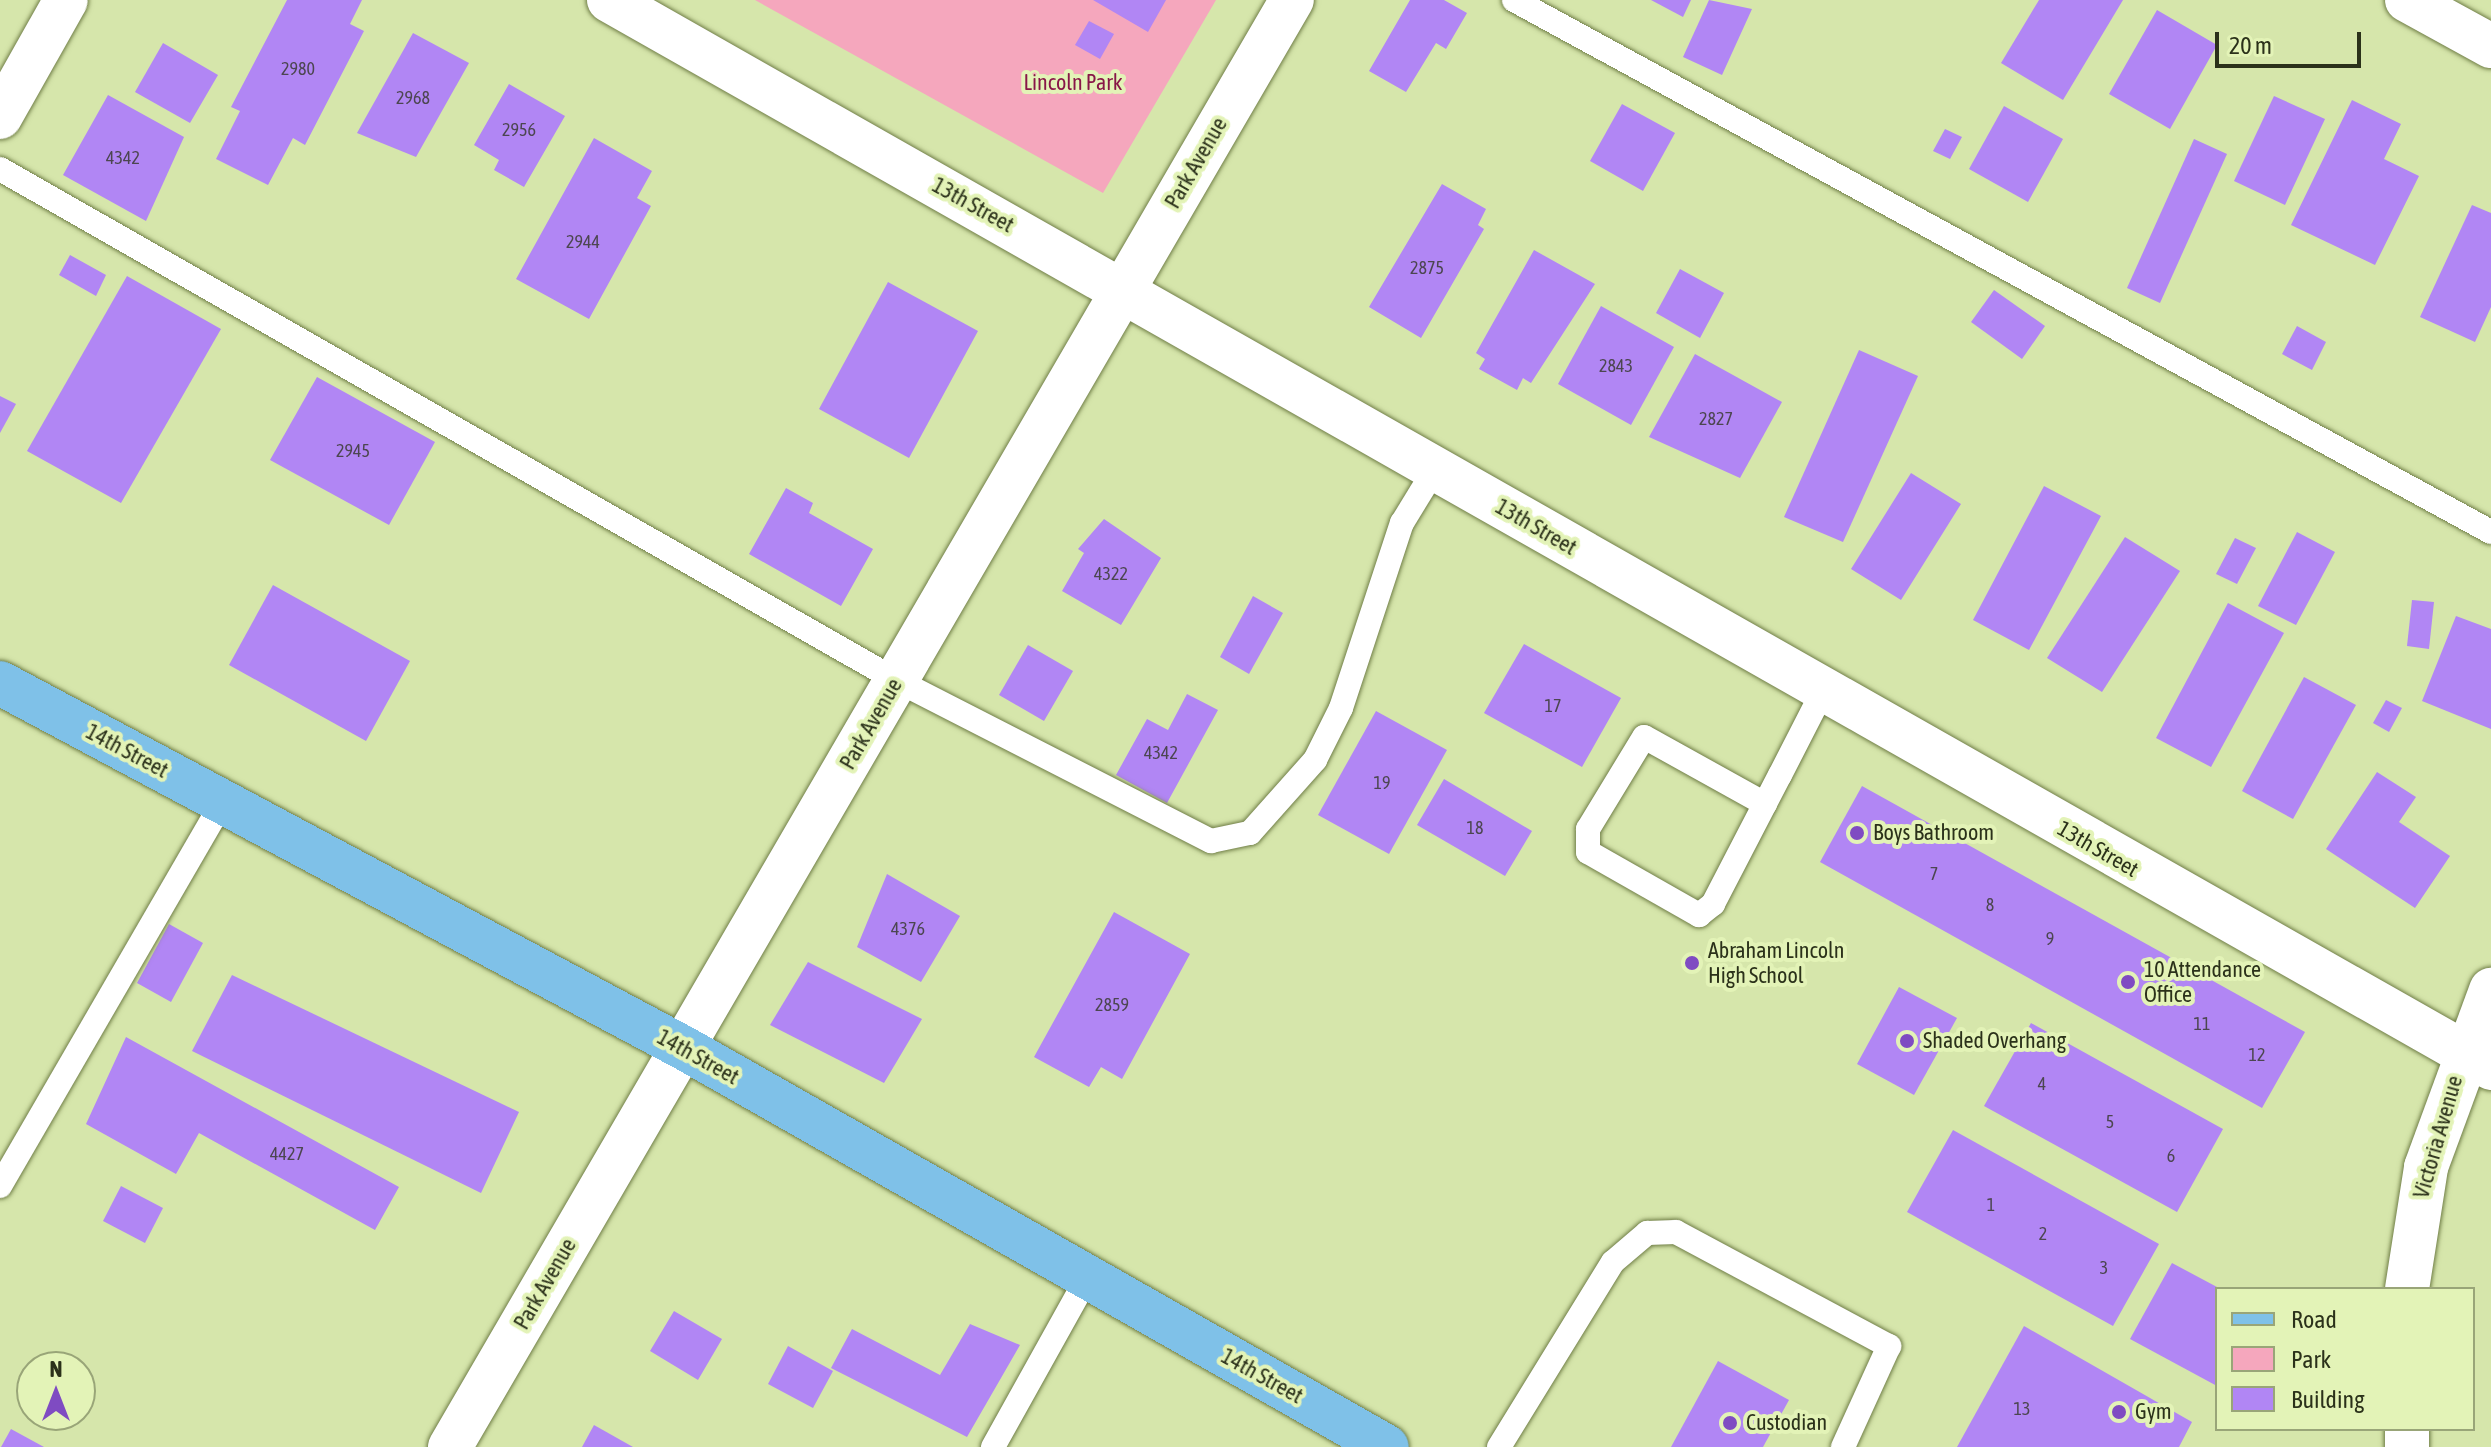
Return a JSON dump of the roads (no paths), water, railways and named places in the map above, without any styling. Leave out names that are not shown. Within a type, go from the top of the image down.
[{"type":"main road","name":"14th Street","points":[[0,683],[684,1048],[1387,1447]]},
{"type":"street","points":[[0,117],[66,0]]},
{"type":"street","name":"13th Street","points":[[609,0],[1122,289],[2476,1063]]},
{"type":"street","name":"Park Avenue","points":[[450,1447],[1292,0]]},
{"type":"street","points":[[2407,0],[2491,46]]},
{"type":"street","name":"Victoria Avenue","points":[[2407,1287],[2426,1167],[2476,1063],[2491,990]]},
{"type":"lane","points":[[1514,0],[2491,532]]},
{"type":"lane","points":[[0,169],[896,680],[1211,841],[1228,842],[1273,813],[1315,760],[1341,708],[1402,523],[1435,469]]},
{"type":"lane","points":[[1765,804],[1644,737],[1588,829],[1588,852],[1699,915],[1713,904],[1765,804],[1780,775],[1823,691]]},
{"type":"lane","points":[[0,1186],[223,802]]},
{"type":"lane","points":[[1499,1447],[1613,1262],[1647,1233],[1676,1232],[1889,1346],[1843,1447]]},
{"type":"lane","points":[[993,1447],[1087,1278]]},
{"type":"place","name":"Boys Bathroom","points":[[1857,833]]},
{"type":"place","name":"Abraham Lincoln High School","points":[[1692,963]]},
{"type":"place","name":"10 Attendance Office","points":[[2128,982]]},
{"type":"place","name":"Shaded Overhang","points":[[1907,1041]]},
{"type":"place","name":"Gym","points":[[2119,1412]]},
{"type":"place","name":"Custodian","points":[[1730,1423]]},
{"type":"park label","name":"Lincoln Park","points":[[1073,83]]}]
